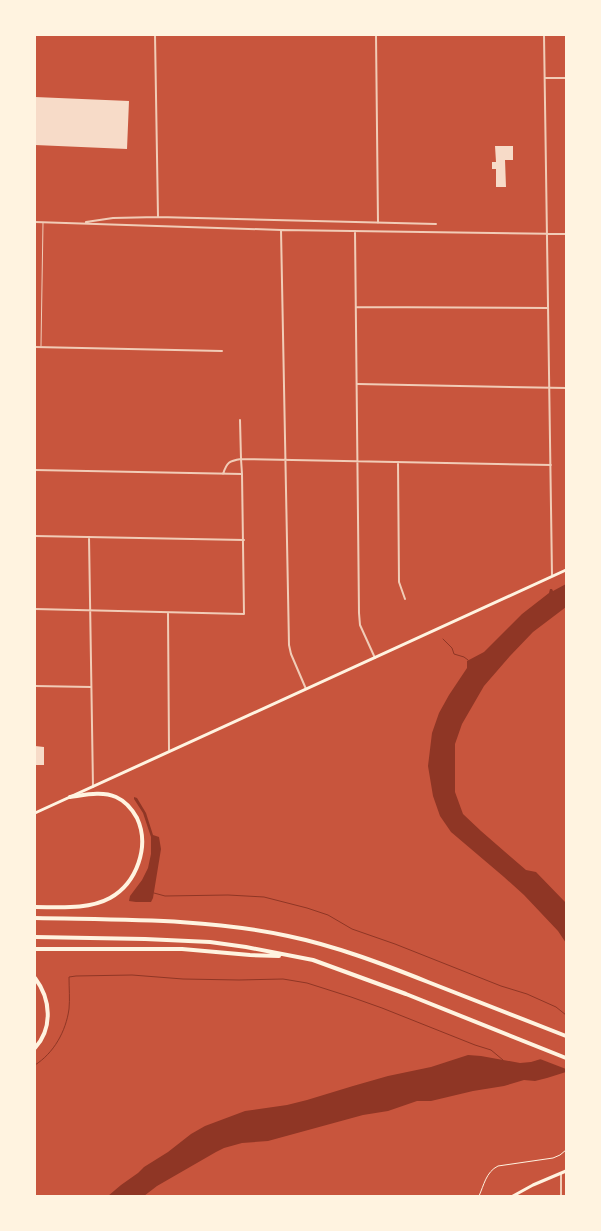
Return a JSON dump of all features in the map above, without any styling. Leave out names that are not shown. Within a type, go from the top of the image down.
[{"type":"highway","points":[[35,907],[69,907],[90,904],[109,898],[128,882],[135,872],[142,854],[141,831],[134,813],[123,801],[117,797],[105,794],[70,797]]},
{"type":"highway","points":[[35,918],[192,922],[289,936],[343,950],[378,962],[566,1036]]},
{"type":"highway","points":[[35,937],[210,942],[313,960],[368,979],[566,1058]]},
{"type":"highway","points":[[35,949],[182,949],[250,955],[291,956]]},
{"type":"highway","points":[[35,978],[46,997],[48,1018],[44,1036],[35,1048]]},
{"type":"main road","points":[[35,813],[566,570]]},
{"type":"main road","points":[[513,1196],[566,1171]]},
{"type":"street","points":[[156,35],[158,217]]},
{"type":"street","points":[[376,35],[378,223]]},
{"type":"street","points":[[544,35],[552,576]]},
{"type":"street","points":[[545,78],[566,78]]},
{"type":"street","points":[[80,223],[113,218],[158,217],[436,224]]},
{"type":"street","points":[[35,222],[281,230],[566,234]]},
{"type":"street","points":[[281,230],[289,646],[306,689]]},
{"type":"street","points":[[355,231],[359,613],[360,625],[375,658]]},
{"type":"street","points":[[356,307],[548,308]]},
{"type":"street","points":[[35,347],[222,351]]},
{"type":"street","points":[[357,384],[566,388]]},
{"type":"street","points":[[35,609],[244,614],[244,540],[240,420]]},
{"type":"street","points":[[223,474],[226,465],[231,461],[240,459],[551,465]]},
{"type":"street","points":[[398,462],[400,582],[405,599]]},
{"type":"street","points":[[35,470],[242,474]]},
{"type":"street","points":[[35,536],[244,540]]},
{"type":"street","points":[[89,537],[93,787]]},
{"type":"street","points":[[168,613],[169,752]]},
{"type":"street","points":[[35,686],[91,687]]},
{"type":"street","points":[[561,1173],[561,1196]]},
{"type":"lane","points":[[41,347],[43,222]]},
{"type":"path","points":[[479,1196],[492,1169],[498,1166],[552,1158],[566,1150]]},
{"type":"shaded area","points":[[566,584],[566,607],[533,632],[510,656],[484,686],[462,724],[455,744],[455,792],[463,814],[526,870],[536,872],[566,903],[566,943],[558,931],[524,895],[451,832],[440,816],[433,796],[428,766],[432,733],[439,713],[467,668],[467,661],[484,652],[522,614],[549,593],[550,589],[553,591]]},
{"type":"shaded area","points":[[134,797],[137,798],[146,813],[153,835],[159,837],[161,849],[151,902],[129,901],[130,896],[148,868],[151,854],[151,837],[143,813]]},
{"type":"shaded area","points":[[566,1046],[566,1072],[535,1081],[524,1080],[431,1101],[417,1101],[388,1111],[363,1115],[268,1141],[242,1143],[216,1152],[157,1186],[144,1196],[108,1196],[144,1167],[168,1152],[191,1134],[205,1126],[245,1111],[307,1100],[388,1076],[431,1067],[468,1055],[520,1063],[531,1062]]},
{"type":"pier","points":[[566,1044],[566,1069],[540,1059],[549,1052]]},
{"type":"building","points":[[35,97],[129,101],[127,149],[35,145]]},
{"type":"building","points":[[495,146],[513,146],[513,160],[505,160],[506,187],[496,187],[496,169],[492,169],[492,162],[496,162]]},
{"type":"building","points":[[35,746],[44,747],[44,765],[35,765]]},
{"type":"waterway","points":[[443,639],[452,648],[454,654],[468,660]]},
{"type":"waterway","points":[[154,893],[165,896],[228,895],[264,897],[307,908],[328,915],[352,929],[501,986],[527,994],[556,1007],[566,1015]]},
{"type":"waterway","points":[[35,1065],[48,1054],[62,1033],[69,1009],[69,977],[132,975],[183,979],[283,979],[307,983],[382,1008],[491,1050],[503,1060]]}]
